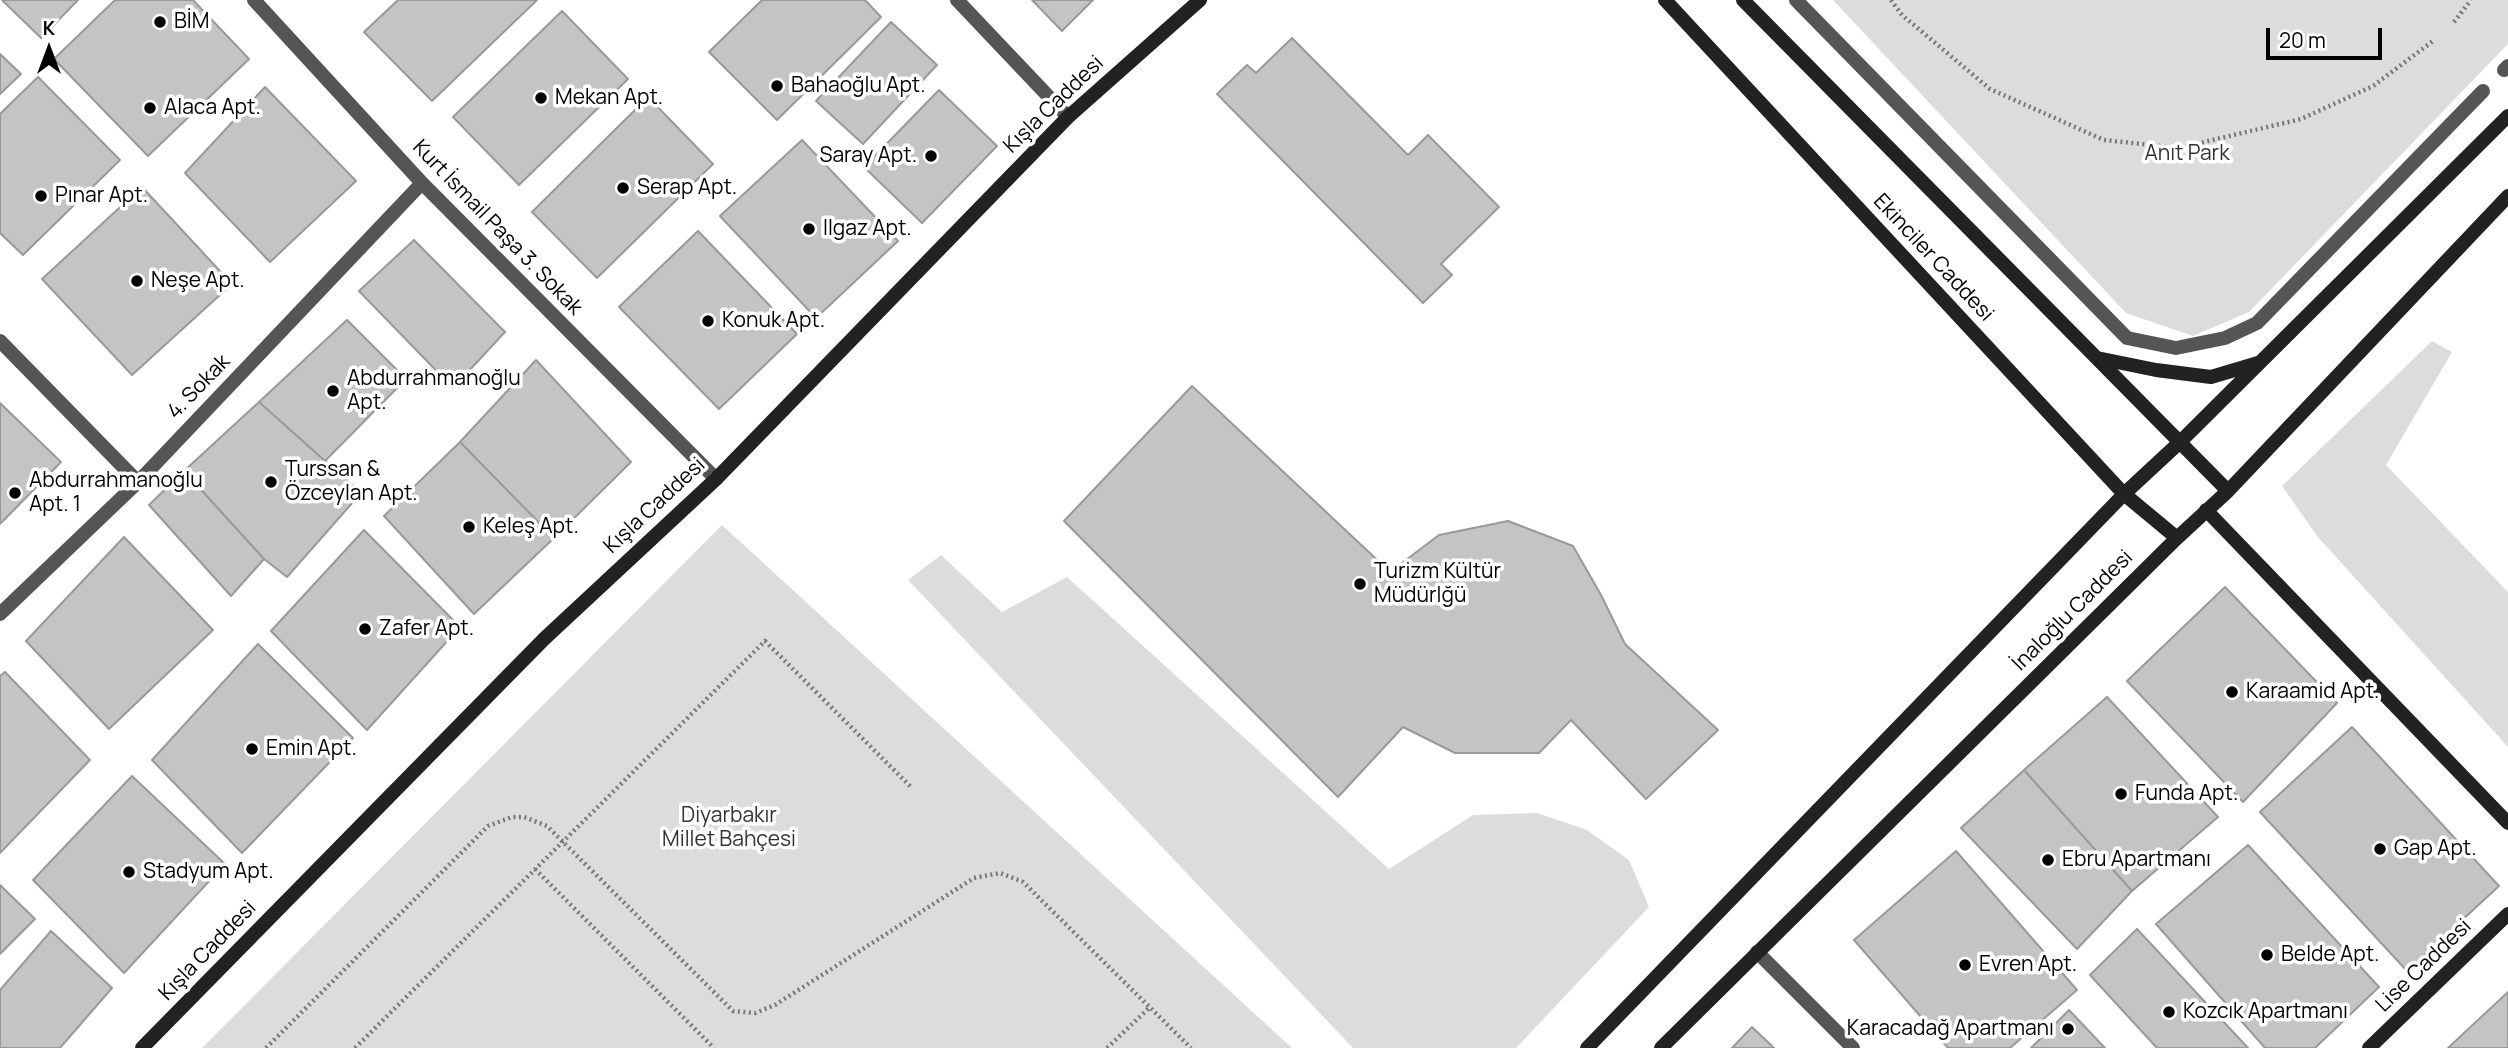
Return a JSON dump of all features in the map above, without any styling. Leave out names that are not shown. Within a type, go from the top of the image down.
[{"type":"main road","name":"Kışla Caddesi","points":[[142,1048],[544,639],[716,479],[1068,117],[1200,0]]},
{"type":"main road","name":"Ekinciler Caddesi","points":[[1665,0],[2124,494],[2177,538]]},
{"type":"main road","name":"Ekinciler Caddesi","points":[[1743,0],[2228,491]]},
{"type":"main road","name":"İnaloğlu Caddesi","points":[[1587,1048],[2124,494],[2180,442],[2508,116]]},
{"type":"main road","name":"İnaloğlu Caddesi","points":[[1661,1048],[2177,538],[2228,491],[2508,196]]},
{"type":"main road","points":[[2096,358],[2211,377],[2260,363]]},
{"type":"main road","points":[[2206,510],[2508,822]]},
{"type":"main road","name":"Lise Caddesi","points":[[2369,1048],[2508,914]]},
{"type":"street","name":"Kurt İsmail Paşa 3. Sokak","points":[[254,0],[422,183],[716,479]]},
{"type":"street","points":[[957,0],[1068,117]]},
{"type":"street","points":[[1796,0],[2127,338],[2176,348],[2225,338],[2257,323],[2483,91]]},
{"type":"street","name":"4. Sokak","points":[[0,614],[138,482],[422,183]]},
{"type":"street","points":[[0,341],[138,482]]},
{"type":"street","points":[[1756,952],[1853,1048]]},
{"type":"path","points":[[1891,0],[1902,15],[1990,89],[2104,140],[2179,148],[2301,118],[2373,86],[2433,41]]},
{"type":"path","points":[[2454,22],[2471,0]]},
{"type":"path","points":[[355,1048],[765,641],[912,788]]},
{"type":"path","points":[[266,1048],[488,826],[499,820],[524,817],[547,826],[733,1011],[755,1013],[775,1005],[974,878],[1000,873],[1023,881],[1191,1048]]},
{"type":"path","points":[[535,869],[714,1048]]},
{"type":"path","points":[[1107,1048],[1150,1007]]},
{"type":"green space","name":"Anıt Park","points":[[1833,0],[2508,0],[2508,44],[2249,312],[2193,336],[2126,313]]},
{"type":"green space","points":[[2432,341],[2452,352],[2386,465],[2508,592],[2508,747],[2317,536],[2282,486]]},
{"type":"green space","name":"Diyarbakır Millet Bahçesi","points":[[722,525],[1292,1048],[202,1048]]},
{"type":"green space","points":[[941,555],[1002,612],[1067,577],[1389,869],[1473,815],[1537,813],[1587,830],[1629,860],[1649,907],[1516,1048],[1353,1048],[908,580]]},
{"type":"building","points":[[2,0],[78,0],[41,38]]},
{"type":"building","name":"Alaca Apt.","points":[[115,0],[193,0],[249,59],[148,156],[54,59]]},
{"type":"building","points":[[398,0],[537,0],[432,101],[364,32]]},
{"type":"building","name":"Bahaoğlu Apt.","points":[[762,0],[865,0],[881,17],[777,120],[709,52]]},
{"type":"building","points":[[1032,0],[1093,0],[1062,31]]},
{"type":"building","name":"Mekan Apt.","points":[[562,11],[628,79],[519,185],[453,117]]},
{"type":"building","points":[[891,22],[937,65],[863,144],[816,101]]},
{"type":"building","points":[[1292,38],[1408,155],[1428,135],[1499,207],[1441,264],[1452,275],[1423,303],[1217,94],[1247,65],[1256,73]]},
{"type":"building","points":[[0,54],[21,74],[0,94]]},
{"type":"building","name":"Pınar Apt.","points":[[38,77],[120,160],[23,255],[0,233],[0,114]]},
{"type":"building","points":[[265,87],[356,181],[270,262],[185,173]]},
{"type":"building","name":"Saray Apt.","points":[[939,90],[997,146],[922,223],[864,167]]},
{"type":"building","name":"Serap Apt.","points":[[648,97],[713,164],[597,278],[532,212]]},
{"type":"building","name":"Ilgaz Apt.","points":[[802,140],[898,241],[816,318],[720,216]]},
{"type":"building","name":"Neşe Apt.","points":[[142,187],[232,284],[132,375],[42,279]]},
{"type":"building","name":"Konuk Apt.","points":[[698,231],[797,334],[719,409],[619,307]]},
{"type":"building","points":[[414,240],[505,332],[453,388],[359,291]]},
{"type":"building","name":"Abdurrahmanoğlu Apt.","points":[[347,320],[406,379],[325,461],[259,402]]},
{"type":"building","points":[[536,360],[631,462],[554,538],[460,442]]},
{"type":"building","name":"Turizm Kültür Müdürlğü","points":[[1192,386],[1390,572],[1439,535],[1508,521],[1573,546],[1625,644],[1718,730],[1646,799],[1571,720],[1539,753],[1455,753],[1403,727],[1338,797],[1064,521]]},
{"type":"building","name":"Turssan & Özceylan Apt.","points":[[259,402],[361,493],[287,577],[264,559],[184,471]]},
{"type":"building","name":"Abdurrahmanoğlu Apt. 1","points":[[0,403],[61,462],[0,524]]},
{"type":"building","name":"Keleş Apt.","points":[[460,442],[554,538],[474,614],[384,516]]},
{"type":"building","points":[[184,471],[264,559],[231,596],[149,505]]},
{"type":"building","name":"Zafer Apt.","points":[[364,530],[460,627],[367,730],[271,631]]},
{"type":"building","points":[[124,537],[213,630],[109,729],[26,641]]},
{"type":"building","name":"Karaamid Apt.","points":[[2225,587],[2337,703],[2243,802],[2127,681]]},
{"type":"building","name":"Emin Apt.","points":[[258,644],[353,738],[242,853],[152,760]]},
{"type":"building","points":[[5,672],[90,760],[0,853],[0,676]]},
{"type":"building","name":"Funda Apt.","points":[[2107,697],[2218,817],[2132,891],[2024,770]]},
{"type":"building","name":"Gap Apt.","points":[[2352,727],[2499,886],[2407,971],[2260,812]]},
{"type":"building","name":"Ebru Apartmanı","points":[[2024,770],[2132,891],[2077,949],[1961,828]]},
{"type":"building","name":"Stadyum Apt.","points":[[132,776],[225,864],[124,973],[33,880]]},
{"type":"building","name":"Belde Apt.","points":[[2248,845],[2379,987],[2315,1048],[2265,1048],[2156,924]]},
{"type":"building","name":"Evren Apt.","points":[[1956,851],[2077,990],[2010,1048],[1948,1048],[1854,940]]},
{"type":"building","points":[[0,885],[35,919],[0,954]]},
{"type":"building","name":"Kozcık Apartmanı","points":[[2137,929],[2248,1048],[2157,1048],[2090,975]]},
{"type":"building","points":[[51,931],[112,988],[60,1048],[0,1048],[0,990]]},
{"type":"building","points":[[2508,992],[2508,1048],[2448,1048]]},
{"type":"building","name":"Karacadağ Apartmanı","points":[[2069,1010],[2105,1048],[2031,1048]]},
{"type":"building","points":[[1752,1027],[1774,1048],[1732,1048]]},
{"type":"place","name":"BİM","points":[[160,22]]},
{"type":"place","name":"Bahaoğlu Apt.","points":[[777,86]]},
{"type":"place","name":"Mekan Apt.","points":[[541,98]]},
{"type":"place","name":"Alaca Apt.","points":[[150,108]]},
{"type":"place","name":"Saray Apt.","points":[[931,156]]},
{"type":"place","name":"Serap Apt.","points":[[623,188]]},
{"type":"place","name":"Pınar Apt.","points":[[41,196]]},
{"type":"place","name":"Ilgaz Apt.","points":[[809,229]]},
{"type":"place","name":"Neşe Apt.","points":[[137,281]]},
{"type":"place","name":"Konuk Apt.","points":[[708,321]]},
{"type":"place","name":"Abdurrahmanoğlu Apt.","points":[[333,391]]},
{"type":"place","name":"Turssan & Özceylan Apt.","points":[[271,482]]},
{"type":"place","name":"Abdurrahmanoğlu Apt. 1","points":[[15,493]]},
{"type":"place","name":"Keleş Apt.","points":[[469,527]]},
{"type":"place","name":"Turizm Kültür Müdürlğü","points":[[1360,584]]},
{"type":"place","name":"Zafer Apt.","points":[[365,629]]},
{"type":"place","name":"Karaamid Apt.","points":[[2232,692]]},
{"type":"place","name":"Emin Apt.","points":[[252,749]]},
{"type":"place","name":"Funda Apt.","points":[[2121,794]]},
{"type":"place","name":"Gap Apt.","points":[[2380,849]]},
{"type":"place","name":"Ebru Apartmanı","points":[[2048,860]]},
{"type":"place","name":"Stadyum Apt.","points":[[129,872]]},
{"type":"place","name":"Belde Apt.","points":[[2267,955]]},
{"type":"place","name":"Evren Apt.","points":[[1965,965]]},
{"type":"place","name":"Kozcık Apartmanı","points":[[2169,1012]]},
{"type":"place","name":"Karacadağ Apartmanı","points":[[2068,1029]]}]
